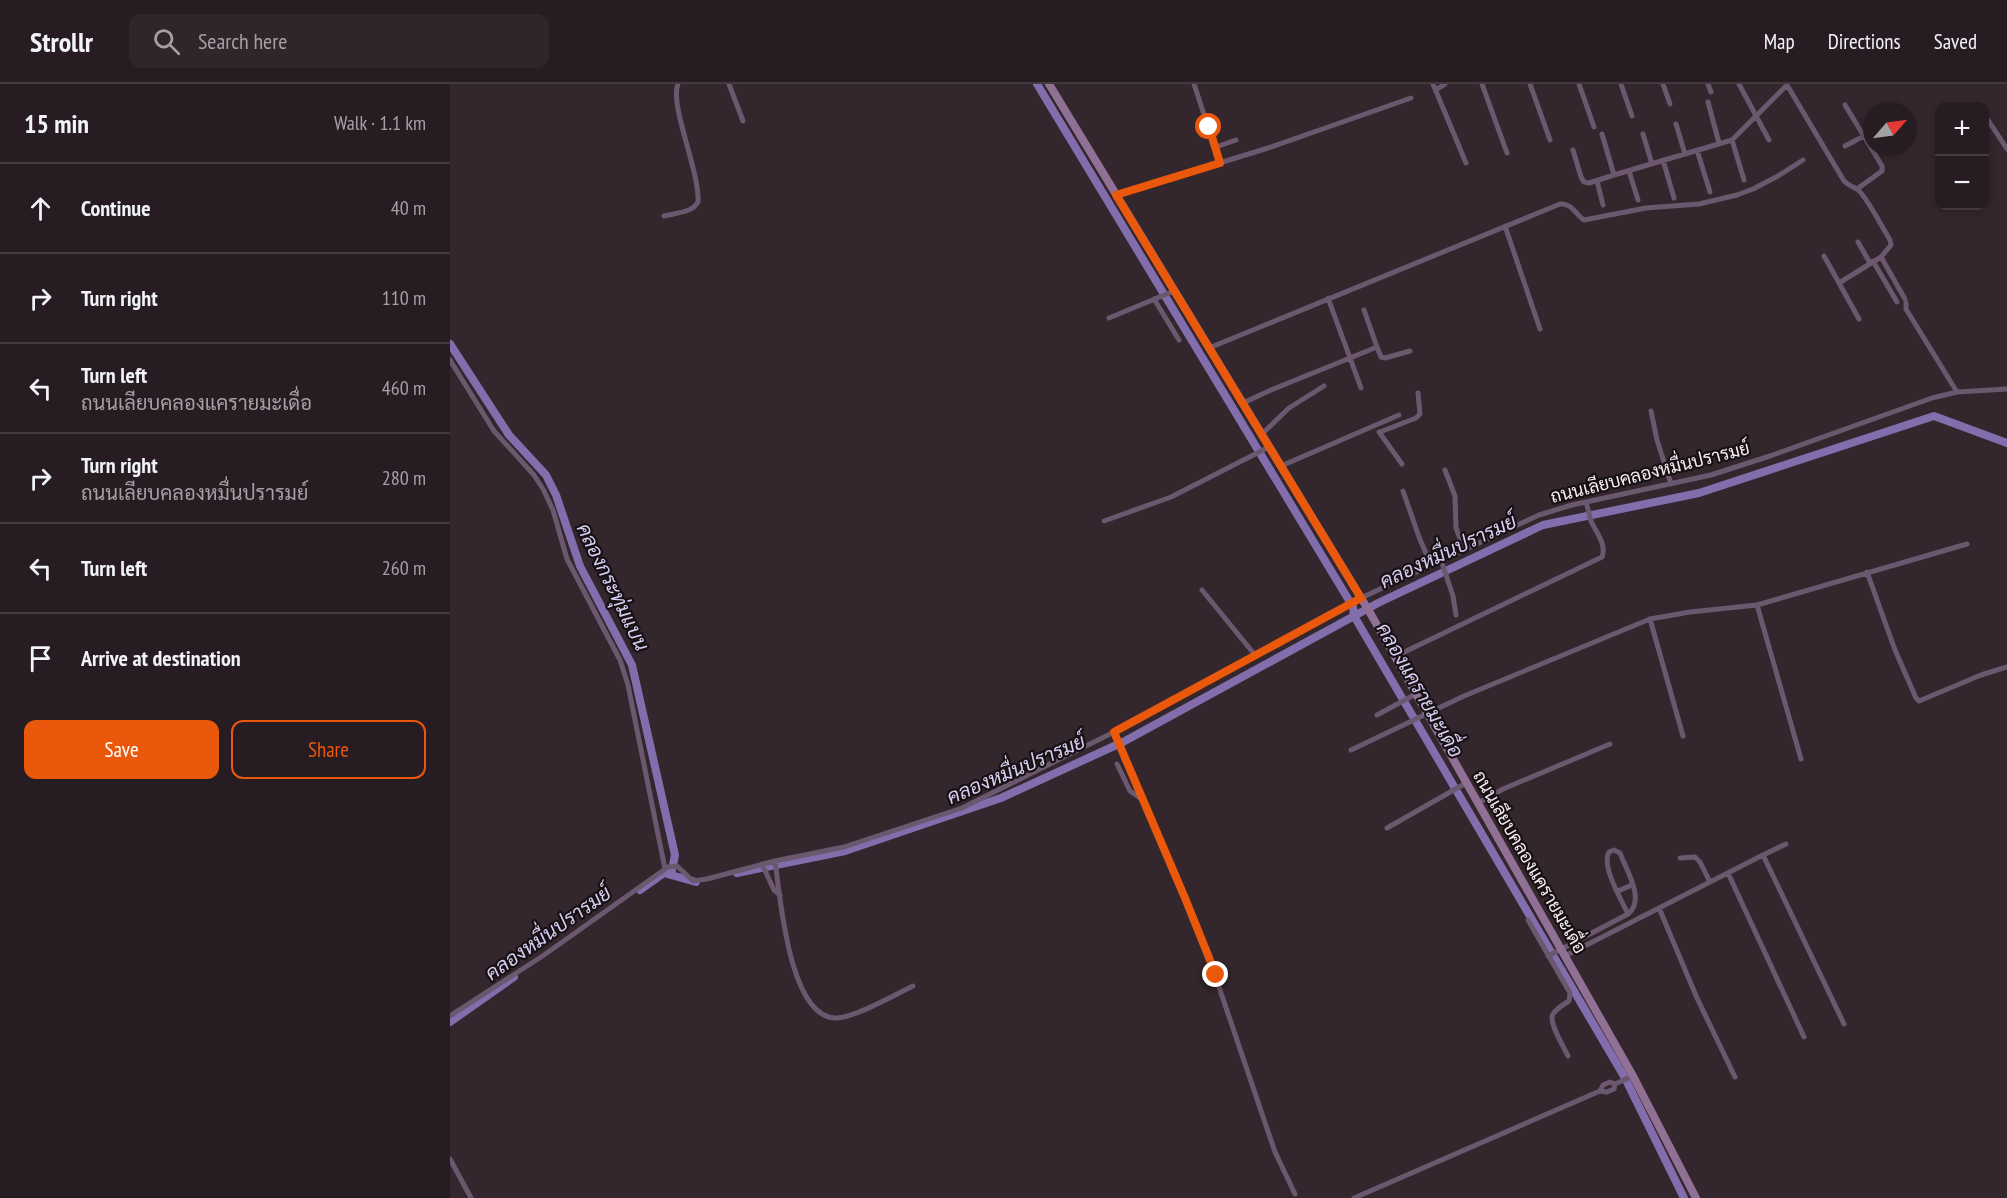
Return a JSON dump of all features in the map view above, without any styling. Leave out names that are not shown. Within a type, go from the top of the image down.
[{"type":"street","points":[[664,216],[692,209],[698,202],[693,165],[676,99],[678,84]]},
{"type":"street","points":[[729,84],[742,121]]},
{"type":"street","name":"ถนนเลียบคลองแครายมะเดื่อ","points":[[1049,84],[1116,195],[1167,294],[1209,348],[1262,434],[1266,449],[1281,466],[1394,657],[1410,697],[1463,785],[1478,803],[1556,953],[1696,1198]]},
{"type":"street","points":[[1194,84],[1220,163]]},
{"type":"street","points":[[1445,84],[1435,87],[1466,163]]},
{"type":"street","points":[[1482,84],[1506,153]]},
{"type":"street","points":[[1530,84],[1550,140]]},
{"type":"street","points":[[1579,84],[1594,127]]},
{"type":"street","points":[[1621,84],[1632,116]]},
{"type":"street","points":[[1663,84],[1670,104]]},
{"type":"street","points":[[1708,84],[1711,92]]},
{"type":"street","points":[[1739,84],[1769,140]]},
{"type":"street","points":[[1573,150],[1581,177],[1584,182],[1589,183],[1732,140],[1788,84],[1844,181],[1850,187],[1857,189],[1890,240],[1891,245],[1881,257],[1839,283]]},
{"type":"street","points":[[1116,195],[1220,163],[1411,98]]},
{"type":"street","points":[[1708,102],[1719,143]]},
{"type":"street","points":[[1845,105],[1863,134]]},
{"type":"street","points":[[1989,122],[2007,149]]},
{"type":"street","points":[[1676,124],[1685,154]]},
{"type":"street","points":[[1602,134],[1614,176]]},
{"type":"street","points":[[1643,134],[1652,164]]},
{"type":"street","points":[[1845,146],[1863,137]]},
{"type":"street","points":[[1216,147],[1236,140]]},
{"type":"street","points":[[1732,140],[1744,180]]},
{"type":"street","points":[[1698,150],[1710,192]]},
{"type":"street","points":[[1857,189],[1881,171],[1882,166],[1876,156]]},
{"type":"street","points":[[1663,160],[1674,198]]},
{"type":"street","points":[[1209,348],[1566,203],[1584,220],[1625,211],[1699,204],[1753,189],[1803,160]]},
{"type":"street","points":[[1629,171],[1638,200]]},
{"type":"street","points":[[1597,181],[1603,205]]},
{"type":"street","points":[[1505,226],[1540,329]]},
{"type":"street","points":[[1858,242],[1902,302],[1957,392]]},
{"type":"street","points":[[1824,256],[1859,319]]},
{"type":"street","points":[[1881,257],[1902,302]]},
{"type":"street","points":[[1109,318],[1167,294]]},
{"type":"street","points":[[1328,298],[1362,388]]},
{"type":"street","points":[[1154,299],[1179,340]]},
{"type":"street","points":[[1364,310],[1381,357],[1410,351]]},
{"type":"street","points":[[1243,403],[1377,347]]},
{"type":"street","points":[[450,360],[494,431],[534,475],[543,489],[553,510],[567,559],[620,660],[628,685],[670,867],[544,955],[450,1016]]},
{"type":"street","points":[[1262,434],[1289,408],[1324,386]]},
{"type":"street","name":"ถนนเลียบคลองหมื่นปรารมย์","points":[[670,867],[679,867],[690,879],[696,881],[844,848],[962,808],[1116,737],[1255,655],[1348,605],[1362,604],[1431,565],[1539,515],[1586,502],[1711,475],[1923,401],[1957,392],[2007,389]]},
{"type":"street","points":[[1380,432],[1416,418],[1420,414],[1418,393]]},
{"type":"street","points":[[1651,411],[1657,440],[1671,484]]},
{"type":"street","points":[[1281,466],[1399,416]]},
{"type":"street","points":[[1374,426],[1402,464]]},
{"type":"street","points":[[1104,521],[1171,497],[1266,449]]},
{"type":"street","points":[[1445,470],[1455,496],[1456,528],[1464,549]]},
{"type":"street","points":[[1403,491],[1431,565]]},
{"type":"street","points":[[1394,657],[1602,557],[1603,546],[1590,518],[1586,502]]},
{"type":"street","points":[[1351,750],[1421,716],[1650,619],[1757,605],[1967,544]]},
{"type":"street","points":[[1441,560],[1456,615]]},
{"type":"street","points":[[1867,572],[1895,650],[1919,701],[1981,675],[2007,667]]},
{"type":"street","points":[[1202,590],[1255,655]]},
{"type":"street","points":[[1757,605],[1801,759]]},
{"type":"street","points":[[1650,619],[1683,735]]},
{"type":"street","points":[[1377,715],[1410,697]]},
{"type":"street","points":[[1116,737],[1202,937],[1275,1152],[1295,1194]]},
{"type":"street","points":[[1478,803],[1503,789],[1610,744]]},
{"type":"street","points":[[1117,764],[1131,791],[1143,800]]},
{"type":"street","points":[[1386,828],[1463,785]]},
{"type":"street","points":[[1556,953],[1659,908],[1786,844]]},
{"type":"street","points":[[1556,953],[1628,914],[1634,909],[1636,900],[1632,885],[1620,853],[1614,850],[1606,856],[1608,870],[1628,914]]},
{"type":"street","points":[[1763,855],[1844,1024]]},
{"type":"street","points":[[1680,858],[1695,857],[1710,882]]},
{"type":"street","points":[[775,863],[786,937],[798,981],[803,992],[822,1016],[843,1017],[913,986]]},
{"type":"street","points":[[763,866],[774,890],[780,895]]},
{"type":"street","points":[[1728,873],[1804,1037]]},
{"type":"street","points":[[1618,891],[1632,885]]},
{"type":"street","points":[[1659,908],[1697,998],[1735,1077]]},
{"type":"street","points":[[1528,920],[1556,953],[1571,998],[1551,1017],[1552,1024],[1568,1056]]},
{"type":"street","points":[[1354,1198],[1600,1091],[1610,1082],[1615,1084],[1629,1078]]},
{"type":"street","points":[[450,1159],[471,1198]]},
{"type":"waterway","name":"คลองแครายมะเดื่อ","points":[[1037,84],[1353,607],[1354,616],[1625,1078],[1684,1198]]},
{"type":"waterway","name":"คลองกระทุ่มแบน","points":[[450,344],[509,435],[546,475],[556,495],[580,566],[632,665],[675,855],[671,875]]},
{"type":"waterway","name":"คลองหมื่นปรารมย์","points":[[737,873],[845,851],[1001,798],[1123,742],[1378,603],[1543,525],[1699,493],[1934,416],[2007,443]]},
{"type":"waterway","name":"คลองหมื่นปรารมย์","points":[[640,890],[664,873],[696,882]]},
{"type":"waterway","name":"คลองหมื่นปรารมย์","points":[[450,1022],[514,977]]},
{"type":"route","points":[[1209,127],[1220,163],[1116,195],[1361,598],[1114,732],[1216,975]]}]
